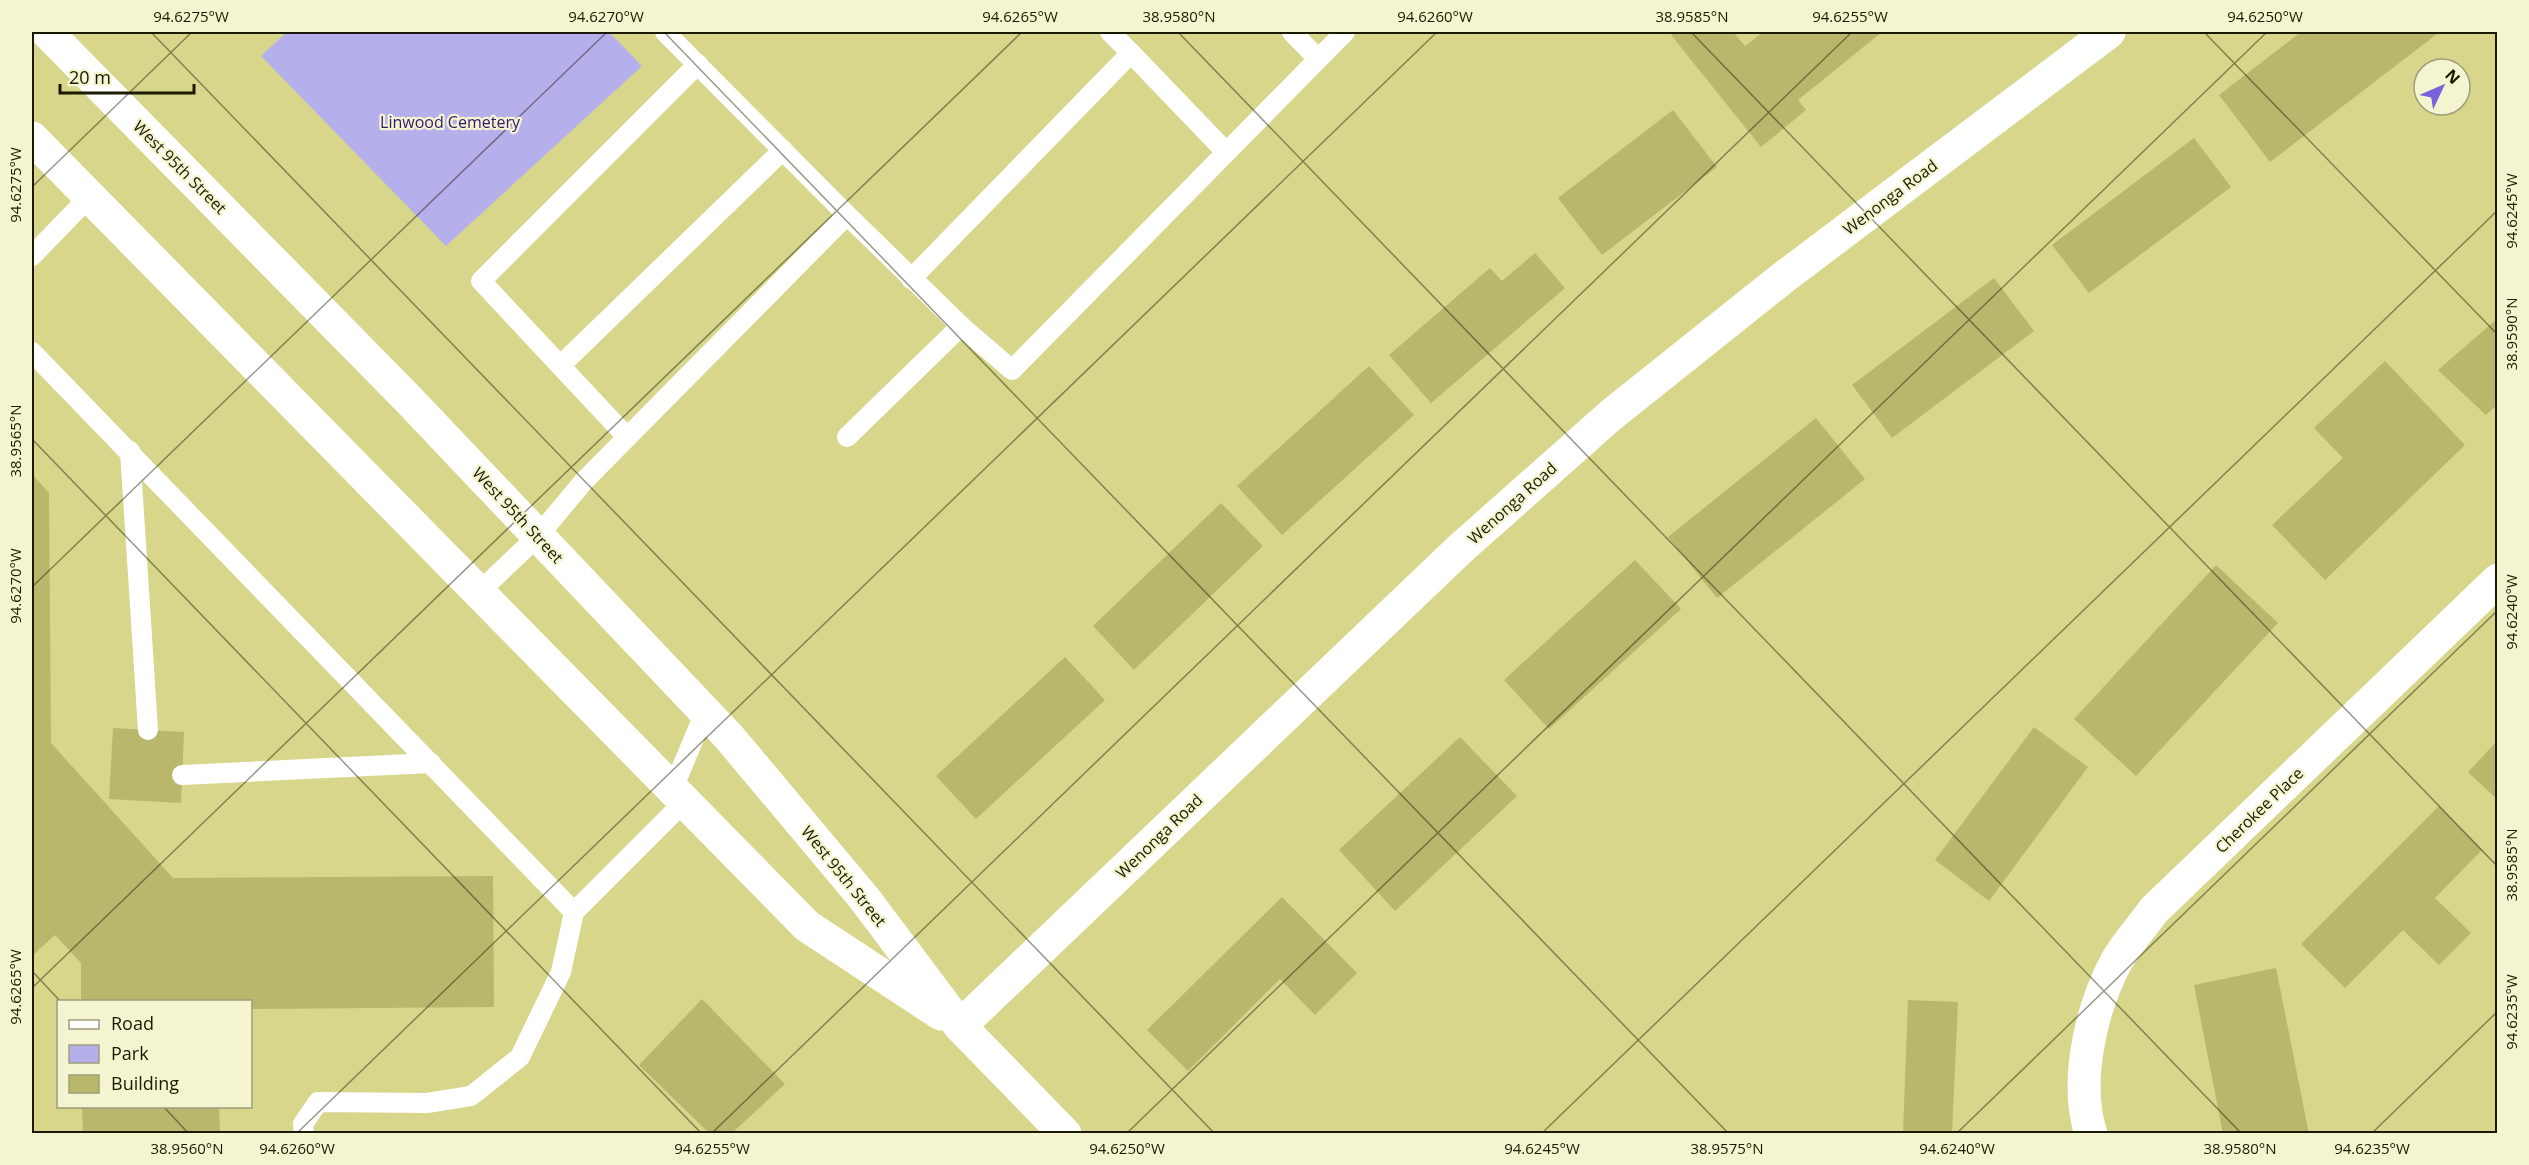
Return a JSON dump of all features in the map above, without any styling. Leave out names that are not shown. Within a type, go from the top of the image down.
[{"type":"main road","name":"West 95th Street","points":[[47,32],[408,399],[729,737],[864,898],[960,1026],[1065,1134]]},
{"type":"main road","name":"Wenonga Road","points":[[960,1026],[1460,549],[1611,415],[1784,277],[2109,32]]},
{"type":"main road","name":"West 95th Street","points":[[32,138],[807,926],[960,1026]]},
{"type":"main road","name":"Cherokee Place","points":[[2091,1134],[2087,1120],[2085,1079],[2092,1022],[2116,962],[2154,910],[2498,580]]},
{"type":"lane","points":[[1110,32],[1226,152]]},
{"type":"lane","points":[[1292,32],[1318,59]]},
{"type":"lane","points":[[669,33],[911,279],[1012,370],[1345,32]]},
{"type":"lane","points":[[911,279],[1131,53]]},
{"type":"lane","points":[[627,436],[481,281],[698,64]]},
{"type":"lane","points":[[561,365],[783,150]]},
{"type":"lane","points":[[32,256],[89,197]]},
{"type":"lane","points":[[478,593],[538,536],[584,481],[627,436],[847,215]]},
{"type":"lane","points":[[847,437],[962,326]]},
{"type":"lane","points":[[32,352],[574,912]]},
{"type":"lane","points":[[130,451],[148,730]]},
{"type":"lane","points":[[303,1134],[303,1124],[318,1102],[427,1103],[471,1096],[520,1057],[561,972],[574,912],[678,797],[705,712]]},
{"type":"lane","points":[[182,775],[431,763]]},
{"type":"green space","name":"Linwood Cemetery","points":[[287,32],[609,32],[642,66],[446,246],[261,56]]},
{"type":"building","points":[[1675,32],[1733,32],[1745,46],[1763,32],[1882,32],[1798,100],[1806,110],[1761,147],[1671,35]]},
{"type":"building","points":[[2301,32],[2435,32],[2437,34],[2270,162],[2219,95]]},
{"type":"building","points":[[1673,110],[1717,167],[1602,255],[1558,198]]},
{"type":"building","points":[[2194,138],[2231,187],[2089,293],[2052,245]]},
{"type":"building","points":[[1535,253],[1565,288],[1431,403],[1389,355],[1490,268],[1502,281]]},
{"type":"building","points":[[1994,278],[2034,331],[1892,438],[1852,385]]},
{"type":"building","points":[[2498,318],[2498,404],[2486,415],[2438,370]]},
{"type":"building","points":[[2385,361],[2465,445],[2325,580],[2272,525],[2343,458],[2314,428]]},
{"type":"building","points":[[1369,366],[1414,415],[1282,535],[1237,486]]},
{"type":"building","points":[[1816,418],[1865,479],[1717,598],[1668,537]]},
{"type":"building","points":[[32,474],[49,493],[51,743],[173,878],[493,876],[494,1007],[252,1009],[252,1000],[81,1000],[81,963],[55,935],[32,956]]},
{"type":"building","points":[[1221,503],[1263,546],[1134,670],[1093,626]]},
{"type":"building","points":[[1635,560],[1681,609],[1549,729],[1504,680]]},
{"type":"building","points":[[2216,565],[2278,623],[2136,776],[2074,719]]},
{"type":"building","points":[[1065,657],[1105,700],[976,819],[936,776]]},
{"type":"building","points":[[2034,727],[2088,767],[1989,901],[1935,860]]},
{"type":"building","points":[[113,728],[184,732],[181,803],[109,799]]},
{"type":"building","points":[[1460,737],[1517,796],[1395,911],[1339,850]]},
{"type":"building","points":[[2498,740],[2498,800],[2468,772]]},
{"type":"building","points":[[2439,806],[2482,850],[2435,898],[2471,933],[2439,965],[2403,930],[2345,988],[2301,944]]},
{"type":"building","points":[[1282,897],[1357,973],[1315,1015],[1280,979],[1188,1071],[1147,1030]]},
{"type":"building","points":[[2276,968],[2309,1134],[2223,1134],[2194,985]]},
{"type":"building","points":[[702,999],[785,1084],[731,1134],[710,1134],[639,1065]]},
{"type":"building","points":[[1908,1000],[1958,1002],[1952,1134],[1903,1134]]},
{"type":"building","points":[[82,1108],[219,1108],[220,1134],[83,1134]]}]
